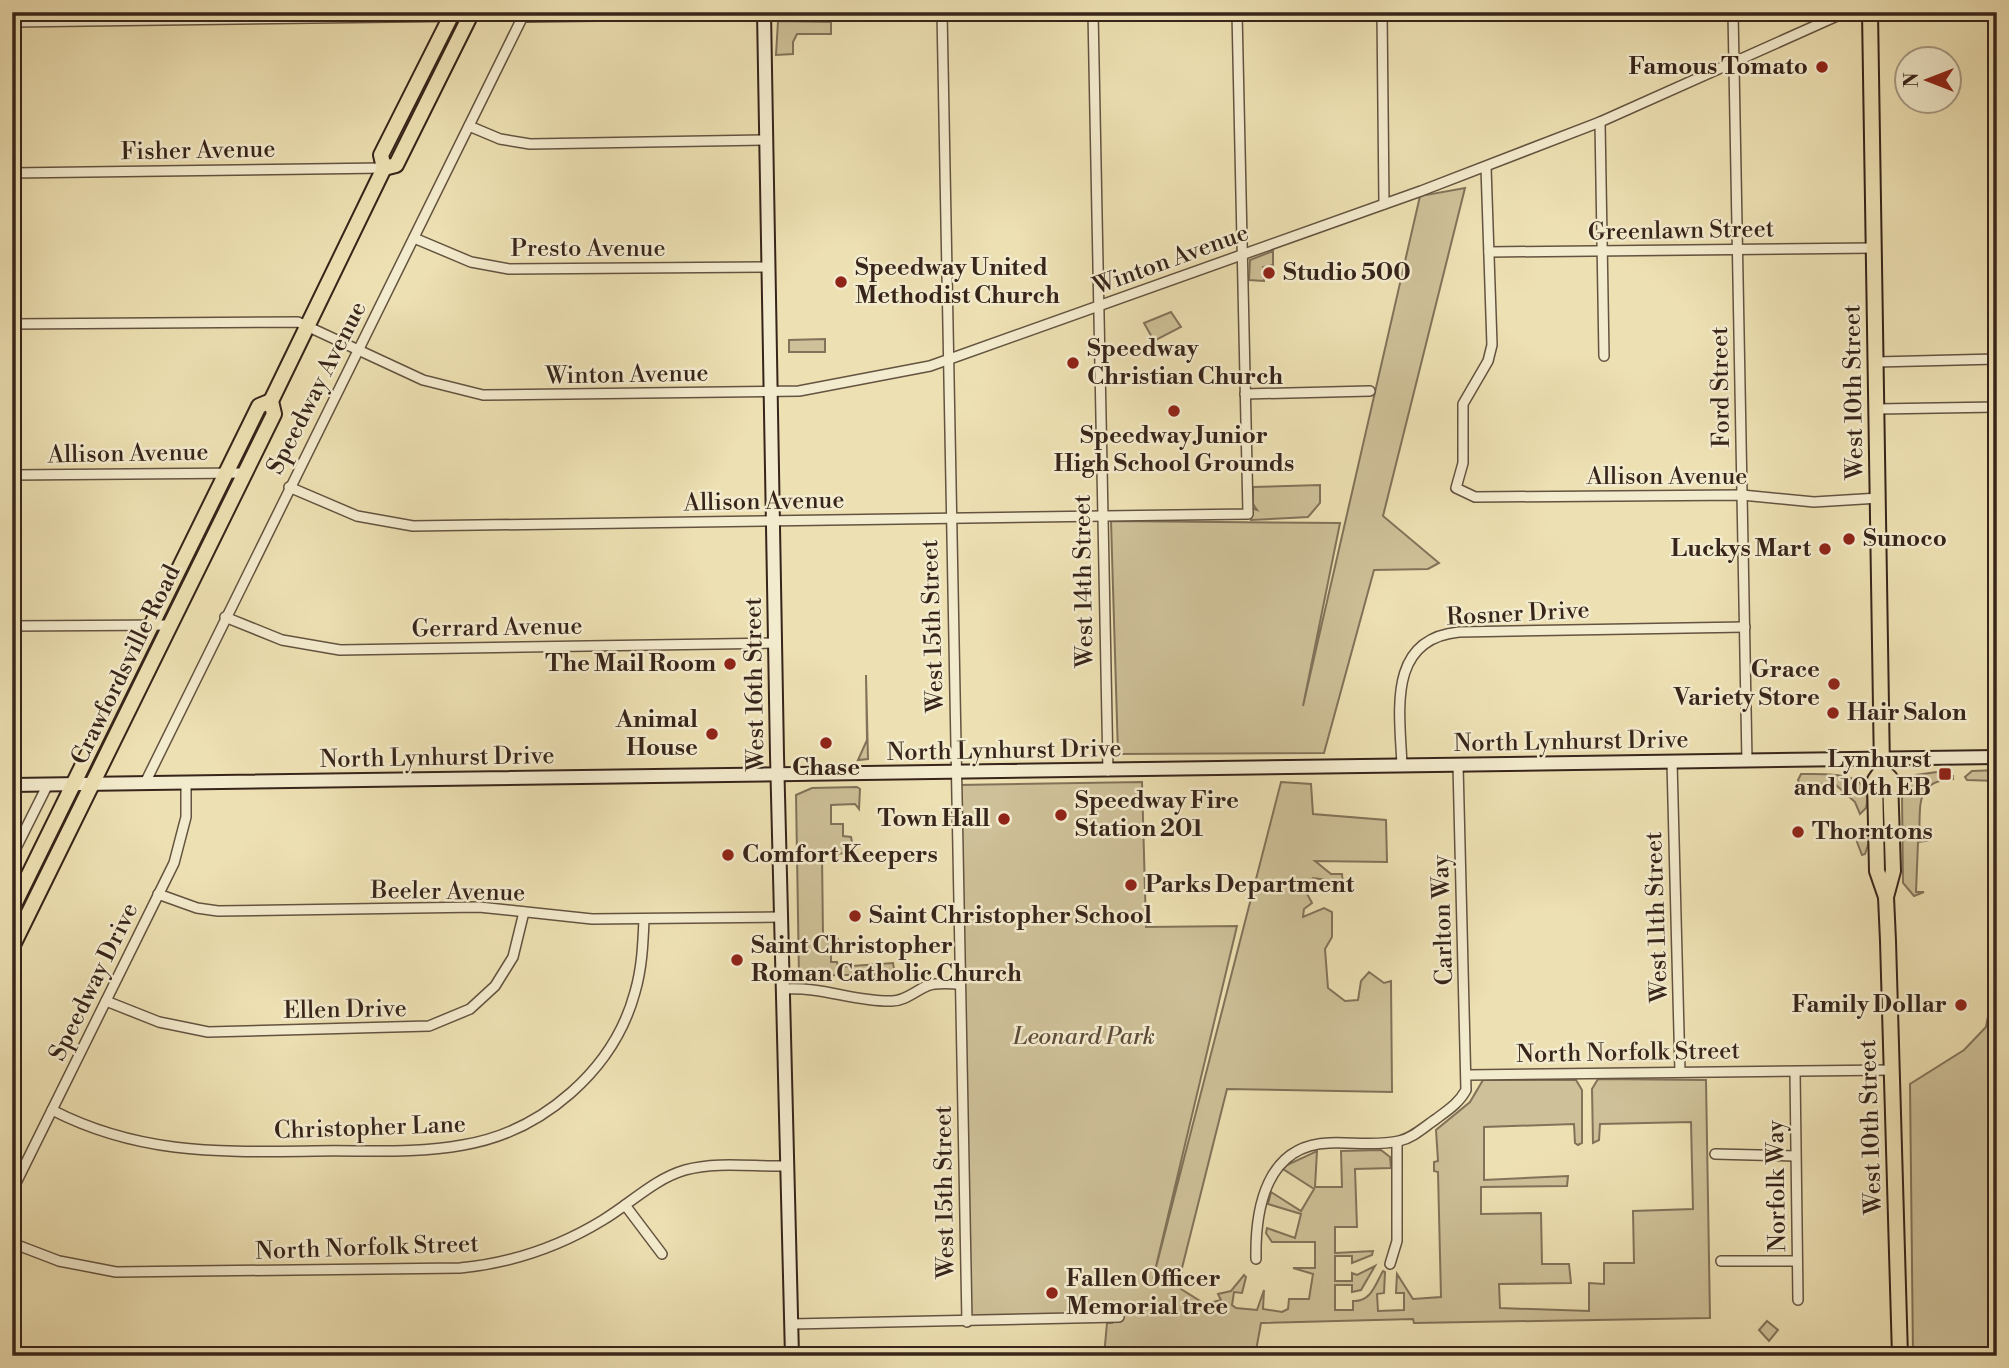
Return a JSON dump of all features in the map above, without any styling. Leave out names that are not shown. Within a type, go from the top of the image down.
[{"type":"main road","name":"West 10th Street","points":[[1870,12],[1882,764],[1890,778],[1891,792],[1892,871],[1886,897],[1900,1356]]},
{"type":"main road","name":"West 16th Street","points":[[764,13],[775,643],[792,1356]]},
{"type":"main road","name":"Crawfordsville Road","points":[[384,168],[396,165],[471,14]]},
{"type":"main road","name":"Crawfordsville Road","points":[[12,947],[274,414],[271,401],[384,168],[381,155],[452,15]]},
{"type":"main road","name":"Crawfordsville Road","points":[[12,909],[259,406],[271,401]]},
{"type":"main road","name":"North Lynhurst Drive","points":[[12,785],[1747,761],[1882,764],[1997,757]]},
{"type":"street","points":[[524,14],[895,12]]},
{"type":"street","name":"West 15th Street","points":[[942,12],[967,1322]]},
{"type":"street","name":"West 14th Street","points":[[1093,12],[1108,771]]},
{"type":"street","points":[[1237,12],[1245,394],[1370,391]]},
{"type":"street","points":[[1382,12],[1384,204]]},
{"type":"street","name":"Ford Street","points":[[1732,12],[1747,761]]},
{"type":"street","name":"Winton Avenue","points":[[308,325],[430,383],[483,395],[771,393],[812,389],[947,360],[1486,167],[1600,122],[1846,12]]},
{"type":"street","points":[[12,22],[471,14]]},
{"type":"street","name":"Speedway Avenue","points":[[145,783],[524,14]]},
{"type":"street","points":[[1600,122],[1604,356]]},
{"type":"street","points":[[469,126],[500,139],[530,144],[766,140]]},
{"type":"street","points":[[1486,167],[1489,252]]},
{"type":"street","name":"Fisher Avenue","points":[[12,173],[384,168]]},
{"type":"street","name":"Presto Avenue","points":[[414,238],[471,262],[509,269],[769,267]]},
{"type":"street","name":"Greenlawn Street","points":[[1489,252],[1874,248]]},
{"type":"street","name":"Allison Avenue","points":[[1489,252],[1491,351],[1463,404],[1462,463],[1456,488],[1475,496],[1742,495],[1808,502],[1879,499]]},
{"type":"street","points":[[12,324],[274,320],[308,325]]},
{"type":"street","points":[[1876,362],[1997,359]]},
{"type":"street","name":"Allison Avenue","points":[[289,487],[357,516],[404,525],[1248,514],[1245,394]]},
{"type":"street","points":[[1877,409],[1997,407]]},
{"type":"street","name":"Allison Avenue","points":[[12,475],[245,473]]},
{"type":"street","name":"Gerrard Avenue","points":[[225,617],[282,640],[340,650],[775,643]]},
{"type":"street","points":[[12,626],[170,625]]},
{"type":"street","name":"Rosner Drive","points":[[1402,766],[1401,680],[1415,654],[1438,636],[1459,632],[1745,627]]},
{"type":"street","name":"West 11th Street","points":[[1672,762],[1681,1072]]},
{"type":"street","name":"Carlton Way","points":[[1458,765],[1468,1074]]},
{"type":"street","name":"Speedway Drive","points":[[12,1191],[181,843],[186,817],[186,782]]},
{"type":"street","name":"Crawfordsville Road","points":[[12,856],[48,784]]},
{"type":"street","name":"Beeler Avenue","points":[[158,894],[197,908],[218,911],[479,907],[579,918],[781,917]]},
{"type":"street","name":"Ellen Drive","points":[[106,1001],[159,1022],[208,1031],[429,1026],[470,1009],[495,986],[513,957],[524,912]]},
{"type":"street","name":"Christopher Lane","points":[[52,1110],[123,1139],[202,1152],[436,1149],[491,1139],[548,1111],[580,1084],[605,1055],[620,1030],[636,990],[642,964],[644,919]]},
{"type":"street","points":[[783,989],[826,990],[867,1000],[898,1001],[929,984],[959,984]]},
{"type":"street","name":"North Norfolk Street","points":[[1468,1074],[1892,1070]]},
{"type":"street","name":"Norfolk Way","points":[[1794,1072],[1798,1300]]},
{"type":"street","points":[[1256,1259],[1258,1218],[1272,1174],[1284,1157],[1307,1146],[1326,1143],[1397,1142],[1417,1132],[1458,1103],[1466,1090],[1468,1074]]},
{"type":"street","points":[[1390,1264],[1397,1241],[1397,1142]]},
{"type":"street","points":[[1715,1154],[1795,1156]]},
{"type":"street","name":"North Norfolk Street","points":[[12,1242],[59,1261],[116,1272],[444,1269],[498,1262],[538,1251],[588,1229],[661,1180],[689,1169],[788,1166]]},
{"type":"street","points":[[625,1205],[662,1254]]},
{"type":"street","points":[[1721,1261],[1797,1261]]},
{"type":"street","points":[[791,1324],[1119,1317]]},
{"type":"green space","points":[[778,21],[831,22],[831,34],[797,34],[793,42],[793,54],[776,55]]},
{"type":"green space","points":[[1465,188],[1383,516],[1439,563],[1428,569],[1374,570],[1324,753],[1118,754],[1111,521],[1340,523],[1303,706],[1420,196]]},
{"type":"green space","points":[[1273,251],[1273,265],[1263,267],[1264,281],[1249,280],[1250,260]]},
{"type":"green space","points":[[1171,312],[1181,327],[1154,341],[1144,323]]},
{"type":"green space","points":[[825,339],[825,352],[789,352],[789,340]]},
{"type":"green space","points":[[1320,485],[1320,503],[1308,517],[1251,520],[1251,508],[1257,510],[1253,504],[1253,487]]},
{"type":"green space","points":[[866,675],[868,759],[858,760],[867,740]]},
{"type":"green space","points":[[1997,770],[1997,781],[1967,780],[1965,777],[1972,771]]},
{"type":"green space","points":[[1944,771],[1944,776],[1953,776],[1953,779],[1932,784],[1922,797],[1920,805],[1919,837],[1926,841],[1918,842],[1916,892],[1924,892],[1914,896],[1903,883],[1902,795],[1908,782],[1916,775]]},
{"type":"green space","points":[[1801,774],[1835,775],[1856,781],[1867,796],[1866,808],[1860,814],[1855,802],[1836,785],[1800,784],[1798,780]]},
{"type":"green space","name":"Leonard Park","points":[[1142,782],[1146,927],[1237,926],[1153,1279],[1281,782],[1311,784],[1313,814],[1386,820],[1387,862],[1315,861],[1331,874],[1342,874],[1343,886],[1334,889],[1328,880],[1313,878],[1305,890],[1312,903],[1304,909],[1303,917],[1324,908],[1332,912],[1332,937],[1325,949],[1328,988],[1345,1001],[1358,1000],[1361,981],[1369,972],[1384,983],[1391,981],[1392,1092],[1227,1089],[1182,1268],[1181,1289],[1205,1304],[1221,1300],[1218,1294],[1231,1291],[1244,1275],[1246,1277],[1242,1293],[1234,1292],[1232,1305],[1236,1308],[1257,1310],[1264,1290],[1263,1309],[1282,1312],[1288,1309],[1289,1299],[1309,1299],[1313,1274],[1293,1268],[1315,1268],[1315,1242],[1272,1242],[1266,1233],[1267,1228],[1295,1238],[1301,1214],[1268,1204],[1271,1192],[1301,1211],[1314,1189],[1283,1169],[1287,1165],[1317,1151],[1315,1187],[1342,1187],[1341,1151],[1381,1150],[1390,1157],[1391,1168],[1355,1169],[1357,1227],[1335,1227],[1335,1253],[1373,1251],[1372,1255],[1352,1263],[1352,1256],[1335,1256],[1335,1281],[1352,1281],[1352,1273],[1357,1275],[1375,1266],[1361,1290],[1352,1292],[1352,1285],[1335,1285],[1335,1310],[1353,1310],[1353,1301],[1368,1296],[1383,1271],[1384,1293],[1377,1294],[1378,1311],[1404,1310],[1404,1293],[1396,1293],[1397,1274],[1413,1299],[1441,1297],[1438,1172],[1434,1171],[1434,1162],[1438,1161],[1436,1130],[1470,1102],[1483,1080],[1576,1080],[1582,1090],[1582,1143],[1575,1143],[1574,1124],[1484,1127],[1484,1180],[1568,1176],[1567,1186],[1481,1187],[1481,1214],[1541,1213],[1542,1264],[1569,1264],[1571,1283],[1499,1284],[1500,1308],[1589,1311],[1589,1283],[1604,1284],[1604,1263],[1634,1263],[1633,1211],[1693,1209],[1691,1122],[1600,1124],[1599,1140],[1593,1143],[1592,1089],[1598,1079],[1706,1080],[1710,1318],[1414,1323],[1413,1319],[1261,1323],[1255,1356],[1104,1356],[1107,1323],[1112,1323],[1111,1318],[967,1322],[957,785]]},
{"type":"green space","points":[[812,788],[860,789],[859,809],[855,804],[831,805],[831,824],[843,824],[843,836],[851,837],[854,853],[822,854],[823,936],[838,939],[838,947],[831,948],[831,962],[837,962],[838,967],[893,963],[895,974],[799,976],[796,795]]},
{"type":"green space","points":[[1860,830],[1866,832],[1869,842],[1865,854],[1862,855],[1857,842]]},
{"type":"green space","points":[[1997,968],[1997,1356],[1913,1356],[1910,1084],[1964,1050],[1986,1027]]},
{"type":"green space","points":[[1767,1321],[1778,1330],[1769,1341],[1759,1330]]},
{"type":"place","name":"Famous Tomato","points":[[1822,67]]},
{"type":"place","name":"Studio 500","points":[[1269,273]]},
{"type":"place","name":"Speedway United Methodist Church","points":[[841,282]]},
{"type":"place","name":"Speedway Christian Church","points":[[1073,363]]},
{"type":"place","name":"Speedway Junior High School Grounds","points":[[1174,411]]},
{"type":"place","name":"Sunoco","points":[[1849,539]]},
{"type":"place","name":"Luckys Mart","points":[[1825,549]]},
{"type":"place","name":"The Mail Room","points":[[730,664]]},
{"type":"place","name":"Grace Variety Store","points":[[1834,684]]},
{"type":"place","name":"Hair Salon","points":[[1833,713]]},
{"type":"place","name":"Animal House","points":[[712,734]]},
{"type":"place","name":"Chase","points":[[826,743]]},
{"type":"place","name":"Lynhurst and 10th EB","points":[[1945,774]]},
{"type":"place","name":"Speedway Fire Station 201","points":[[1061,815]]},
{"type":"place","name":"Town Hall","points":[[1004,819]]},
{"type":"place","name":"Thorntons","points":[[1798,832]]},
{"type":"place","name":"Comfort Keepers","points":[[728,855]]},
{"type":"place","name":"Parks Department","points":[[1131,885]]},
{"type":"place","name":"Saint Christopher School","points":[[855,916]]},
{"type":"place","name":"Saint Christopher Roman Catholic Church","points":[[737,960]]},
{"type":"place","name":"Family Dollar","points":[[1961,1005]]},
{"type":"place","name":"Fallen Officer Memorial tree","points":[[1052,1293]]}]
